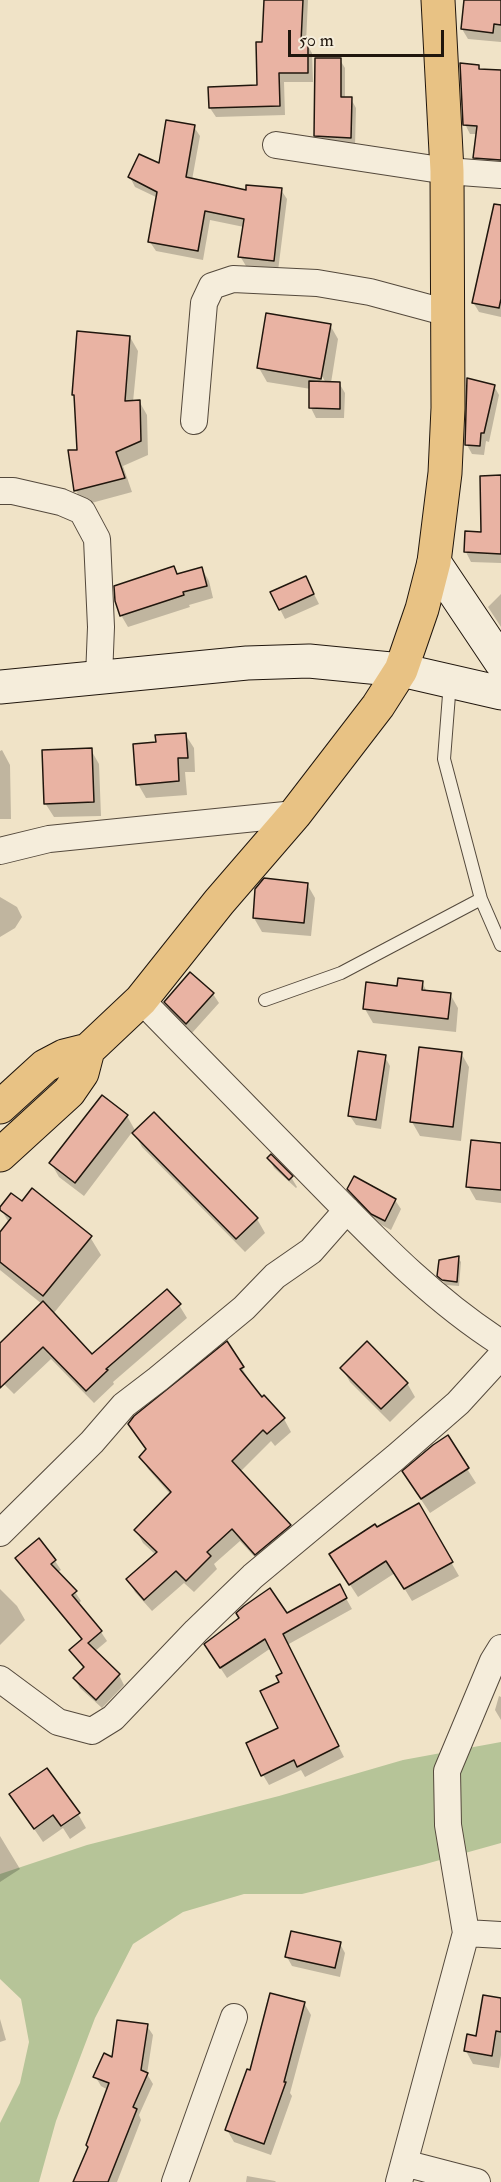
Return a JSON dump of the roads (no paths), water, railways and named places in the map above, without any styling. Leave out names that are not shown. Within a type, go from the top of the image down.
[{"type":"highway","points":[[0,1107],[45,1066],[64,1056],[88,1050],[141,1000],[294,814],[378,706],[401,670],[422,609],[434,562],[445,473],[448,408],[447,171],[438,0]]},
{"type":"highway","points":[[0,1155],[69,1092],[82,1073],[88,1050]]},
{"type":"main road","points":[[434,562],[501,662]]},
{"type":"main road","points":[[0,687],[247,663],[309,661],[401,670],[501,693]]},
{"type":"street","points":[[276,145],[447,171],[501,175]]},
{"type":"street","points":[[194,421],[204,303],[212,286],[233,279],[317,283],[370,292],[448,313]]},
{"type":"street","points":[[0,491],[13,491],[60,502],[82,512],[97,539],[101,627],[99,677]]},
{"type":"street","points":[[0,851],[50,839],[294,814]]},
{"type":"street","points":[[141,1000],[379,1244],[473,1325],[501,1343]]},
{"type":"street","points":[[0,1533],[92,1442],[124,1405],[244,1308],[275,1276],[311,1251],[347,1210]]},
{"type":"street","points":[[0,1679],[58,1722],[92,1731],[113,1718],[196,1631],[253,1576],[414,1442],[458,1402],[501,1356]]},
{"type":"street","points":[[477,2182],[401,2172],[466,1933],[448,1825],[447,1771],[493,1660],[501,1648]]},
{"type":"street","points":[[466,1933],[501,1935]]},
{"type":"street","points":[[175,2182],[234,2017]]},
{"type":"lane","points":[[450,681],[444,759],[481,899],[501,945]]},
{"type":"lane","points":[[265,1000],[341,973],[481,899]]}]
